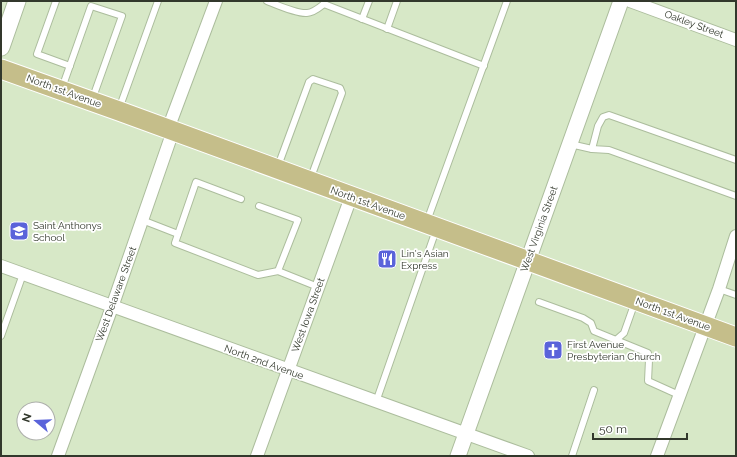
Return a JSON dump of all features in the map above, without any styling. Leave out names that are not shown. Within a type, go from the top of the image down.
[{"type":"main road","points":[[1,47],[17,1]]},
{"type":"main road","name":"North 1st Avenue","points":[[1,69],[736,337]]},
{"type":"street","name":"West Delaware Street","points":[[58,456],[112,307],[216,1]]},
{"type":"street","name":"West Virginia Street","points":[[458,456],[621,1]]},
{"type":"street","name":"Oakley Street","points":[[630,1],[736,40]]},
{"type":"street","name":"West Iowa Street","points":[[257,456],[351,197]]},
{"type":"street","points":[[657,456],[736,236]]},
{"type":"street","name":"North 2nd Avenue","points":[[1,266],[528,456]]},
{"type":"lane","points":[[56,1],[37,54],[70,66]]},
{"type":"lane","points":[[118,111],[158,1]]},
{"type":"lane","points":[[267,1],[307,14],[318,9],[324,3],[484,66]]},
{"type":"lane","points":[[362,19],[369,1]]},
{"type":"lane","points":[[387,29],[397,1]]},
{"type":"lane","points":[[376,402],[431,226],[507,1]]},
{"type":"lane","points":[[61,90],[92,3],[122,16],[92,101]]},
{"type":"lane","points":[[277,169],[309,82],[313,79],[340,88],[342,93],[310,182]]},
{"type":"lane","points":[[592,149],[598,126],[603,117],[609,115],[736,160]]},
{"type":"lane","points":[[570,144],[592,149],[610,150],[736,196]]},
{"type":"lane","points":[[241,199],[196,182],[175,243],[258,275],[278,271],[318,287]]},
{"type":"lane","points":[[260,206],[298,220],[278,271]]},
{"type":"lane","points":[[142,220],[178,234]]},
{"type":"lane","points":[[1,336],[23,274]]},
{"type":"lane","points":[[718,289],[736,295]]},
{"type":"lane","points":[[616,340],[624,333],[635,300]]},
{"type":"lane","points":[[539,302],[583,318],[591,323],[594,331],[648,353],[648,381],[679,395]]},
{"type":"lane","points":[[572,456],[594,390]]},
{"type":"place","name":"Saint Anthonys School","points":[[19,231]]},
{"type":"place","name":"Lin's Asian Express","points":[[387,259]]},
{"type":"place","name":"First Avenue Presbyterian Church","points":[[553,350]]}]
